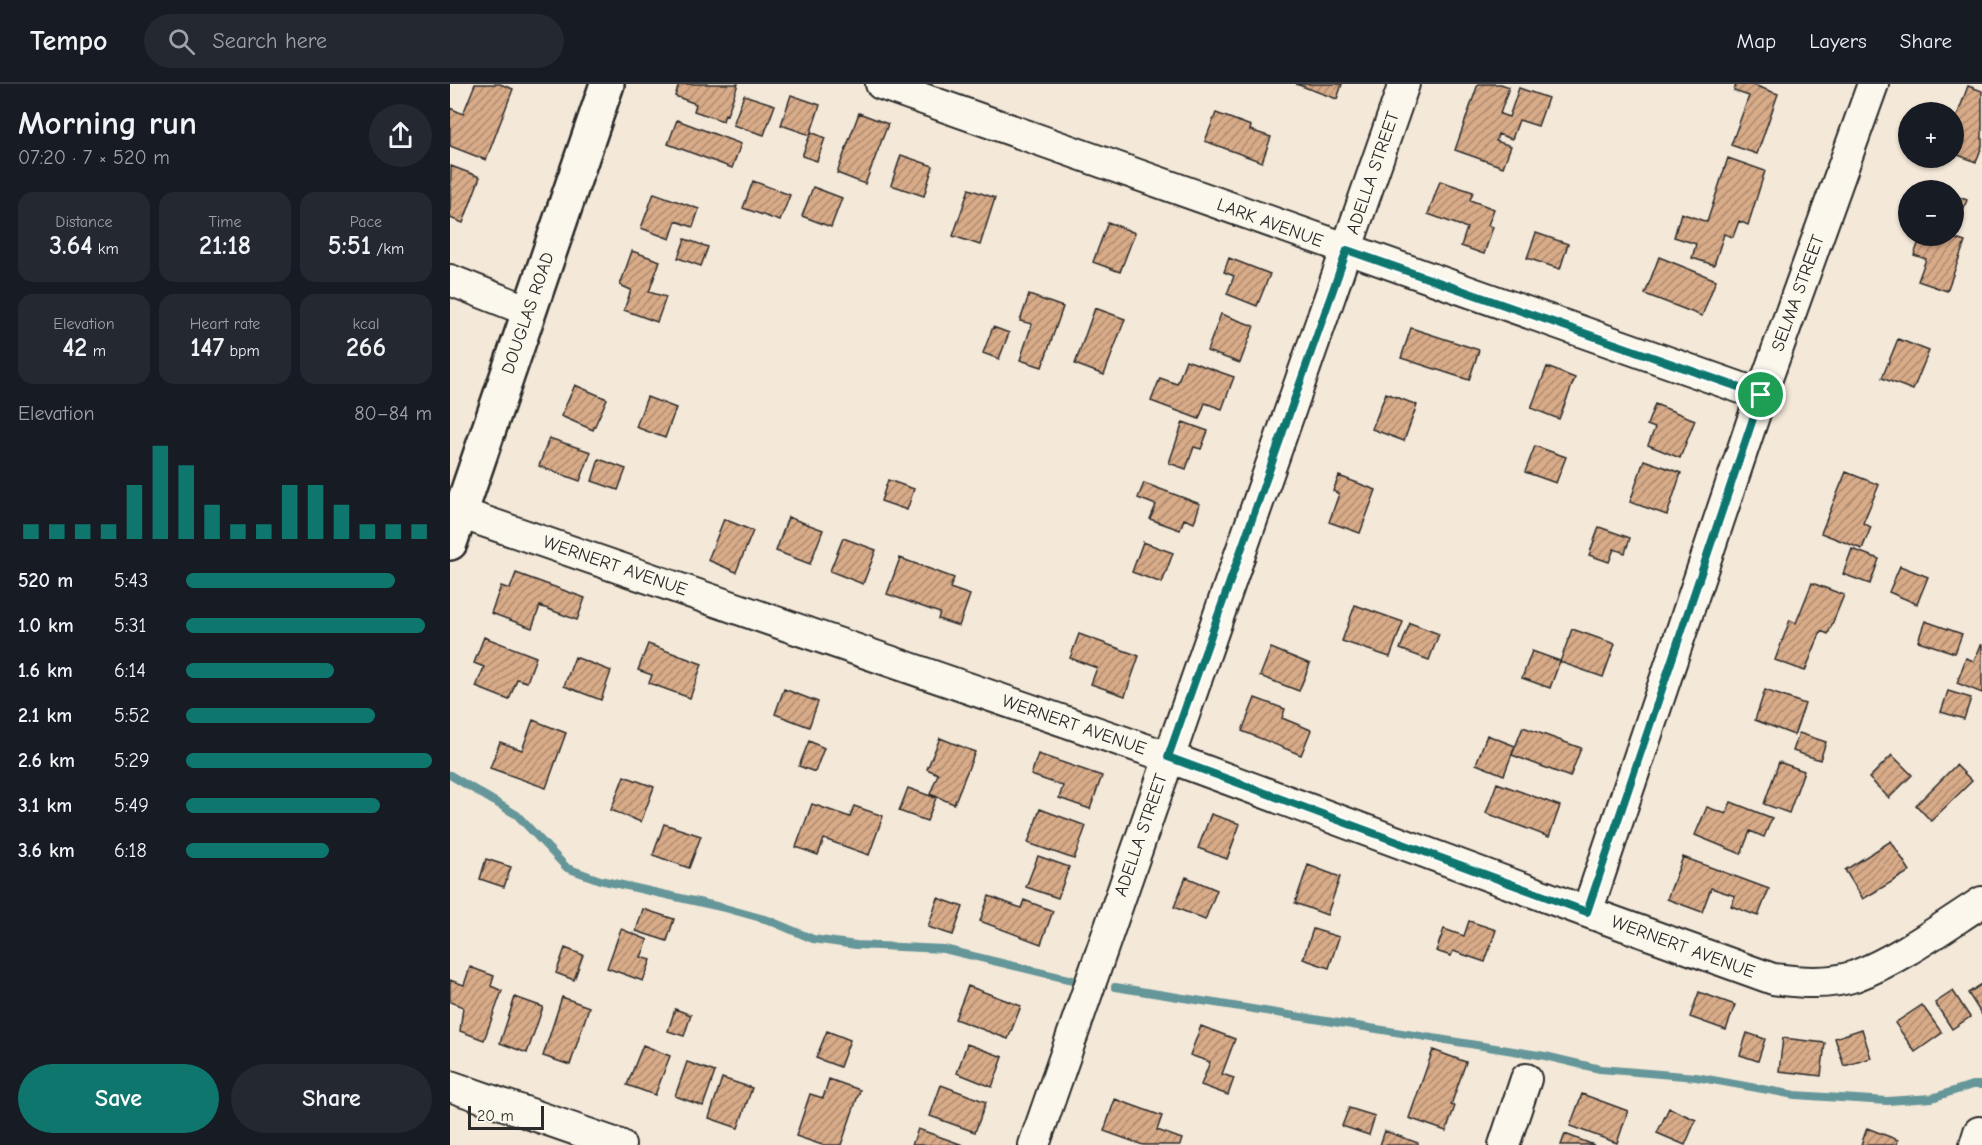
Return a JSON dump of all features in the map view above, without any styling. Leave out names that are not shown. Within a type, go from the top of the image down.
[{"type":"street","name":"DOUGLAS ROAD","points":[[455,528],[607,84]]},
{"type":"street","name":"LARK AVENUE","points":[[881,84],[1761,395]]},
{"type":"street","name":"ADELLA STREET","points":[[1034,1145],[1404,84]]},
{"type":"street","name":"SELMA STREET","points":[[1587,912],[1761,395],[1873,84]]},
{"type":"street","points":[[450,280],[529,311]]},
{"type":"street","name":"WERNERT AVENUE","points":[[455,528],[1168,757],[1773,979],[1799,982],[1854,976],[1900,954],[1982,902]]},
{"type":"street","points":[[1504,1145],[1526,1079]]},
{"type":"street","points":[[450,1086],[620,1145]]},
{"type":"building","points":[[475,84],[500,84],[513,89],[486,160],[450,146],[450,108],[463,114]]},
{"type":"building","points":[[679,84],[738,84],[723,121],[694,111],[696,104],[675,96]]},
{"type":"building","points":[[1296,84],[1342,84],[1337,99]]},
{"type":"building","points":[[1478,84],[1501,84],[1509,87],[1500,114],[1509,117],[1519,88],[1548,98],[1538,126],[1519,120],[1512,139],[1498,134],[1496,141],[1511,146],[1503,167],[1455,150]]},
{"type":"building","points":[[1736,84],[1751,84],[1778,94],[1757,154],[1731,145],[1749,96],[1734,91]]},
{"type":"building","points":[[1968,86],[1982,91],[1982,146],[1976,162],[1964,157],[1964,102],[1962,102]]},
{"type":"building","points":[[744,95],[775,105],[764,135],[733,125]]},
{"type":"building","points":[[791,95],[820,105],[810,135],[781,125]]},
{"type":"building","points":[[859,113],[888,124],[865,184],[837,173]]},
{"type":"building","points":[[1216,113],[1251,126],[1250,130],[1271,137],[1262,162],[1205,141]]},
{"type":"building","points":[[677,120],[741,144],[732,168],[668,144]]},
{"type":"building","points":[[811,132],[825,138],[817,161],[802,156]]},
{"type":"building","points":[[901,155],[933,166],[924,196],[891,185]]},
{"type":"building","points":[[1728,158],[1765,171],[1748,225],[1739,221],[1733,237],[1724,234],[1714,265],[1692,258],[1696,244],[1674,237],[1681,213],[1707,222]]},
{"type":"building","points":[[451,166],[480,177],[463,223],[450,218]]},
{"type":"building","points":[[753,181],[790,195],[780,221],[743,208]]},
{"type":"building","points":[[1440,181],[1473,192],[1470,200],[1494,209],[1488,225],[1493,227],[1484,254],[1461,246],[1467,228],[1428,214]]},
{"type":"building","points":[[813,187],[842,198],[831,227],[802,216]]},
{"type":"building","points":[[969,189],[995,198],[980,245],[953,236]]},
{"type":"building","points":[[654,193],[699,209],[693,227],[676,221],[670,239],[641,228]]},
{"type":"building","points":[[1108,222],[1135,233],[1120,272],[1093,262]]},
{"type":"building","points":[[1536,233],[1568,244],[1560,269],[1527,258]]},
{"type":"building","points":[[685,239],[708,247],[701,266],[678,258]]},
{"type":"building","points":[[1917,246],[1964,246],[1947,291],[1918,281],[1926,259],[1914,255]]},
{"type":"building","points":[[632,251],[660,261],[649,292],[666,297],[657,322],[624,310],[631,290],[620,285]]},
{"type":"building","points":[[1659,257],[1716,280],[1702,316],[1645,294]]},
{"type":"building","points":[[1229,258],[1270,274],[1257,306],[1227,294],[1234,276],[1224,272]]},
{"type":"building","points":[[1029,295],[1063,307],[1042,367],[1020,360],[1032,324],[1020,321]]},
{"type":"building","points":[[1095,308],[1125,319],[1104,375],[1075,364]]},
{"type":"building","points":[[1221,314],[1254,326],[1240,363],[1207,351]]},
{"type":"building","points":[[993,327],[1009,333],[999,359],[983,353]]},
{"type":"building","points":[[1411,328],[1479,350],[1469,380],[1401,358]]},
{"type":"building","points":[[1898,339],[1929,351],[1913,390],[1882,378]]},
{"type":"building","points":[[1186,360],[1234,377],[1222,409],[1205,403],[1199,419],[1151,401],[1160,378],[1177,384]]},
{"type":"building","points":[[1547,367],[1575,378],[1559,419],[1531,408]]},
{"type":"building","points":[[575,385],[607,399],[593,430],[561,416]]},
{"type":"building","points":[[1386,393],[1417,405],[1404,441],[1372,429]]},
{"type":"building","points":[[647,397],[676,408],[665,438],[636,427]]},
{"type":"building","points":[[1655,404],[1695,420],[1680,458],[1648,445],[1655,428],[1647,425]]},
{"type":"building","points":[[1183,422],[1208,431],[1201,449],[1194,447],[1186,469],[1169,463]]},
{"type":"building","points":[[549,438],[591,452],[580,481],[539,466]]},
{"type":"building","points":[[1535,446],[1566,457],[1556,483],[1525,472]]},
{"type":"building","points":[[599,459],[626,469],[618,490],[592,481]]},
{"type":"building","points":[[1644,460],[1681,473],[1667,515],[1630,502]]},
{"type":"building","points":[[1846,472],[1879,485],[1863,523],[1871,527],[1862,549],[1821,533]]},
{"type":"building","points":[[1339,476],[1376,490],[1360,533],[1329,522],[1339,494],[1333,491]]},
{"type":"building","points":[[888,480],[914,489],[907,510],[881,501]]},
{"type":"building","points":[[1144,483],[1200,504],[1194,523],[1184,519],[1180,530],[1150,519],[1156,505],[1138,498]]},
{"type":"building","points":[[788,517],[823,530],[810,564],[776,551]]},
{"type":"building","points":[[724,519],[753,531],[736,572],[708,560]]},
{"type":"building","points":[[1599,527],[1630,538],[1625,553],[1614,549],[1609,562],[1589,555]]},
{"type":"building","points":[[843,538],[876,550],[863,584],[830,571]]},
{"type":"building","points":[[1143,542],[1173,553],[1162,583],[1132,572]]},
{"type":"building","points":[[1852,549],[1879,559],[1870,584],[1843,574]]},
{"type":"building","points":[[900,558],[954,578],[950,588],[970,595],[959,626],[938,619],[940,613],[887,594]]},
{"type":"building","points":[[1900,566],[1928,577],[1917,604],[1889,592]]},
{"type":"building","points":[[516,573],[585,598],[577,620],[540,606],[532,628],[491,613],[501,586],[510,589]]},
{"type":"building","points":[[1812,583],[1844,595],[1828,634],[1821,631],[1805,671],[1775,660],[1790,620],[1796,623]]},
{"type":"building","points":[[1355,605],[1403,622],[1390,657],[1342,641]]},
{"type":"building","points":[[1925,621],[1962,634],[1955,653],[1918,641]]},
{"type":"building","points":[[1410,623],[1439,634],[1429,660],[1400,649]]},
{"type":"building","points":[[1572,629],[1615,644],[1603,677],[1560,662]]},
{"type":"building","points":[[1079,634],[1139,656],[1125,696],[1091,684],[1097,668],[1070,658]]},
{"type":"building","points":[[484,637],[536,657],[527,682],[517,679],[509,700],[476,687],[484,667],[474,663]]},
{"type":"building","points":[[648,644],[702,664],[690,698],[649,683],[652,675],[638,670]]},
{"type":"building","points":[[1981,645],[1982,693],[1957,683],[1966,658],[1974,661]]},
{"type":"building","points":[[1271,648],[1310,664],[1299,691],[1260,676]]},
{"type":"building","points":[[1532,651],[1560,661],[1550,688],[1522,678]]},
{"type":"building","points":[[575,657],[611,671],[601,700],[564,686]]},
{"type":"building","points":[[784,689],[818,702],[809,727],[775,714]]},
{"type":"building","points":[[1765,690],[1805,704],[1794,735],[1755,720]]},
{"type":"building","points":[[1948,691],[1971,698],[1964,719],[1941,712]]},
{"type":"building","points":[[1255,698],[1285,709],[1282,718],[1311,730],[1301,755],[1242,731]]},
{"type":"building","points":[[533,720],[566,733],[546,788],[490,768],[500,742],[522,750]]},
{"type":"building","points":[[1523,727],[1581,748],[1570,777],[1512,755]]},
{"type":"building","points":[[1799,733],[1826,742],[1820,760],[1793,751]]},
{"type":"building","points":[[1487,735],[1515,746],[1504,775],[1476,764]]},
{"type":"building","points":[[940,738],[975,752],[954,804],[930,794],[938,774],[927,769]]},
{"type":"building","points":[[809,741],[824,748],[815,772],[799,766]]},
{"type":"building","points":[[1038,754],[1102,776],[1090,809],[1059,798],[1063,786],[1031,775]]},
{"type":"building","points":[[1892,755],[1912,775],[1889,798],[1869,778]]},
{"type":"building","points":[[1779,762],[1804,771],[1789,813],[1764,804]]},
{"type":"building","points":[[1956,765],[1972,781],[1931,821],[1916,805]]},
{"type":"building","points":[[624,776],[654,787],[641,822],[611,810]]},
{"type":"building","points":[[1497,783],[1560,806],[1549,837],[1486,813]]},
{"type":"building","points":[[908,788],[936,798],[927,821],[899,811]]},
{"type":"building","points":[[1731,802],[1772,818],[1764,837],[1750,831],[1741,854],[1695,835],[1707,807],[1726,814]]},
{"type":"building","points":[[812,804],[850,817],[854,806],[883,816],[869,855],[824,839],[818,855],[796,847]]},
{"type":"building","points":[[1040,809],[1086,826],[1074,859],[1028,843]]},
{"type":"building","points":[[1211,814],[1240,824],[1227,859],[1198,848]]},
{"type":"building","points":[[664,824],[701,836],[689,868],[653,855]]},
{"type":"building","points":[[1891,841],[1910,871],[1863,899],[1845,870]]},
{"type":"building","points":[[1038,856],[1069,867],[1058,898],[1026,887]]},
{"type":"building","points":[[1683,857],[1769,889],[1758,916],[1731,906],[1735,896],[1711,888],[1702,912],[1667,899]]},
{"type":"building","points":[[486,859],[511,867],[504,887],[480,879]]},
{"type":"building","points":[[1308,865],[1340,877],[1327,915],[1295,903]]},
{"type":"building","points":[[1186,877],[1217,890],[1205,920],[1174,907]]},
{"type":"building","points":[[989,896],[1021,908],[1024,900],[1053,911],[1041,944],[980,921]]},
{"type":"building","points":[[938,898],[963,907],[953,935],[928,927]]},
{"type":"building","points":[[643,909],[674,919],[667,941],[636,931]]},
{"type":"building","points":[[1469,921],[1496,930],[1485,962],[1453,951],[1451,956],[1436,951],[1444,929],[1464,936]]},
{"type":"building","points":[[621,929],[648,940],[641,957],[651,960],[643,981],[607,968]]},
{"type":"building","points":[[1313,929],[1339,937],[1329,968],[1303,959]]},
{"type":"building","points":[[565,948],[583,955],[574,980],[556,973]]},
{"type":"building","points":[[470,967],[494,976],[491,986],[502,991],[484,1040],[460,1031],[463,1007],[450,1002],[450,980],[464,985]]},
{"type":"building","points":[[1982,984],[1982,1015],[1968,993]]},
{"type":"building","points":[[968,986],[1021,1006],[1008,1039],[955,1019]]},
{"type":"building","points":[[1953,991],[1970,1017],[1952,1029],[1935,1003]]},
{"type":"building","points":[[1699,992],[1735,1005],[1726,1030],[1690,1017]]},
{"type":"building","points":[[515,997],[543,1007],[527,1053],[500,1043]]},
{"type":"building","points":[[562,997],[589,1007],[570,1065],[543,1056]]},
{"type":"building","points":[[1922,1005],[1942,1033],[1915,1052],[1895,1023]]},
{"type":"building","points":[[675,1009],[691,1015],[684,1036],[668,1031]]},
{"type":"building","points":[[1201,1026],[1235,1039],[1222,1074],[1234,1078],[1228,1095],[1201,1085],[1210,1062],[1190,1055]]},
{"type":"building","points":[[1862,1029],[1871,1058],[1844,1066],[1835,1038]]},
{"type":"building","points":[[827,1031],[850,1040],[840,1067],[816,1058]]},
{"type":"building","points":[[1747,1033],[1765,1039],[1758,1061],[1740,1055]]},
{"type":"building","points":[[1783,1038],[1825,1043],[1821,1076],[1779,1071]]},
{"type":"building","points":[[967,1044],[1003,1057],[992,1087],[957,1073]]},
{"type":"building","points":[[643,1045],[670,1056],[655,1095],[627,1085]]},
{"type":"building","points":[[1433,1050],[1466,1062],[1451,1105],[1455,1106],[1446,1131],[1409,1118]]},
{"type":"building","points":[[687,1062],[715,1072],[703,1106],[675,1096]]},
{"type":"building","points":[[722,1078],[752,1088],[738,1128],[709,1118]]},
{"type":"building","points":[[829,1079],[860,1090],[841,1145],[822,1145],[796,1136],[810,1094],[823,1098]]},
{"type":"building","points":[[941,1085],[986,1102],[975,1132],[930,1116]]},
{"type":"building","points":[[1582,1094],[1628,1111],[1617,1143],[1570,1126]]},
{"type":"building","points":[[1115,1099],[1162,1116],[1157,1130],[1182,1139],[1180,1145],[1143,1145],[1104,1131]]},
{"type":"building","points":[[1349,1108],[1375,1116],[1369,1135],[1342,1126]]},
{"type":"building","points":[[1669,1108],[1696,1120],[1685,1145],[1657,1133]]},
{"type":"building","points":[[1867,1128],[1898,1140],[1897,1145],[1861,1145]]},
{"type":"building","points":[[918,1129],[963,1145],[912,1145]]},
{"type":"building","points":[[1385,1131],[1418,1143],[1418,1145],[1380,1145]]},
{"type":"building","points":[[1565,1134],[1594,1145],[1561,1145]]},
{"type":"waterway","points":[[450,775],[517,815],[567,868],[600,880],[725,908],[768,920],[813,939],[856,945],[944,949],[1072,980]]},
{"type":"waterway","points":[[1115,987],[1545,1056],[1600,1069],[1696,1077],[1795,1095],[1887,1101],[1932,1098],[1972,1085],[1982,1085]]},
{"type":"route","points":[[1347,250],[1761,395],[1587,912],[1168,757],[1347,250]]}]
